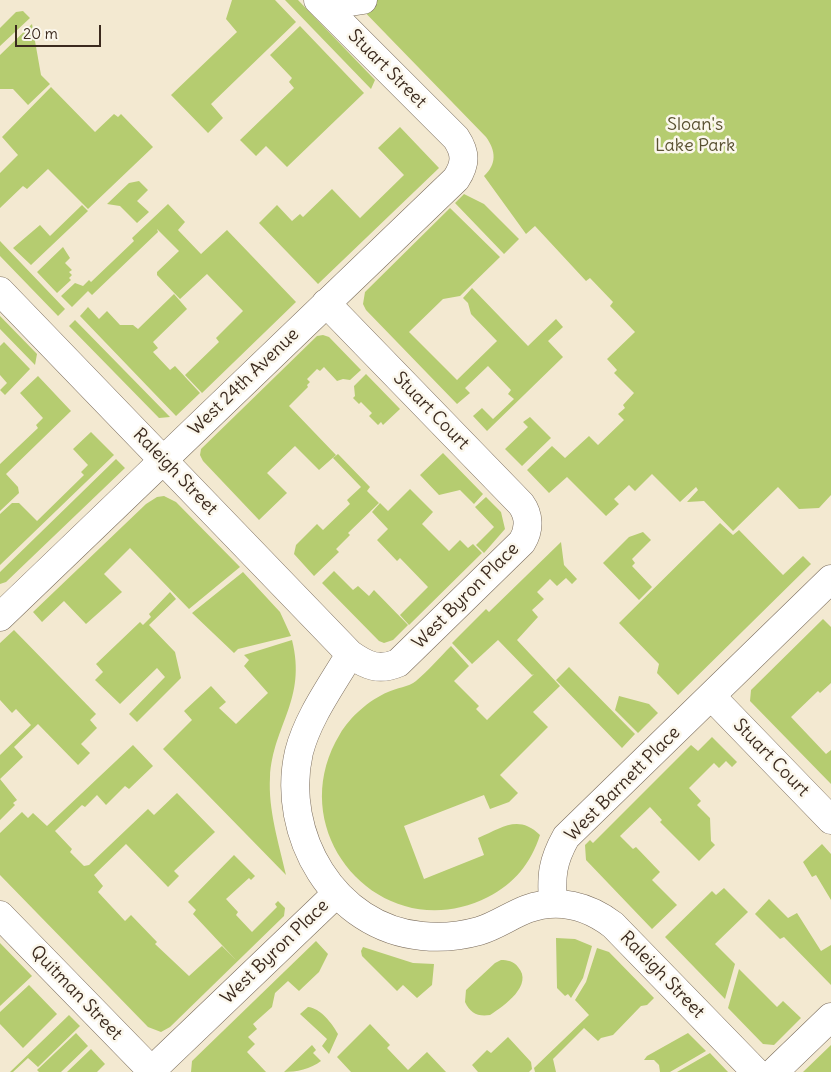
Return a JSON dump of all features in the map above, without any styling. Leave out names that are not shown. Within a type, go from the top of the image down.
[{"type":"street","points":[[321,3],[363,0]]},
{"type":"street","name":"Stuart Street","points":[[321,3],[456,138]]},
{"type":"street","name":"West 24th Avenue","points":[[0,617],[456,179],[464,163],[464,154],[456,138]]},
{"type":"street","name":"Raleigh Street","points":[[0,291],[350,654]]},
{"type":"street","name":"Stuart Court","points":[[326,303],[521,504],[528,523]]},
{"type":"street","name":"West Byron Place","points":[[151,1072],[336,894],[312,861],[303,839],[297,814],[295,785],[299,751],[313,718],[350,654],[362,663],[376,668],[398,663],[522,542],[527,533],[528,523]]},
{"type":"street","name":"West Barnett Place","points":[[553,904],[551,878],[555,856],[566,837],[831,579]]},
{"type":"street","name":"Stuart Court","points":[[711,696],[831,820]]},
{"type":"street","points":[[336,894],[364,916],[379,924],[395,931],[422,936],[452,936],[480,930],[527,909],[553,904]]},
{"type":"street","name":"Raleigh Street","points":[[553,904],[579,907],[591,911],[613,925],[756,1072]]},
{"type":"street","name":"Quitman Street","points":[[0,915],[151,1072]]},
{"type":"street","points":[[774,1072],[831,1017]]},
{"type":"green space","points":[[232,0],[275,0],[296,22],[211,104],[223,118],[208,133],[171,95],[237,32],[226,19]]},
{"type":"green space","points":[[285,0],[298,0],[375,80],[371,89]]},
{"type":"green space","name":"Sloan's Lake Park","points":[[353,0],[831,0],[831,495],[819,508],[799,509],[778,487],[733,531],[704,501],[687,502],[698,490],[696,487],[680,502],[652,474],[635,491],[629,485],[614,499],[619,504],[606,516],[567,477],[549,493],[527,470],[552,446],[565,458],[589,436],[598,445],[624,420],[618,414],[625,408],[623,405],[634,393],[614,373],[617,370],[607,359],[635,332],[610,306],[613,302],[590,278],[586,281],[535,226],[526,234],[484,176],[491,167],[494,157],[492,147],[486,137]]},
{"type":"green space","points":[[23,11],[30,18],[0,46],[0,28],[16,12]]},
{"type":"green space","points":[[32,24],[41,75],[50,84],[28,105],[13,89],[0,89],[0,55]]},
{"type":"green space","points":[[300,26],[364,93],[287,167],[266,146],[256,156],[240,140],[294,88],[289,82],[292,78],[270,55]]},
{"type":"green space","points":[[51,87],[95,132],[114,114],[118,117],[121,114],[153,147],[88,209],[48,169],[27,189],[23,186],[0,208],[0,173],[18,155],[2,137]]},
{"type":"green space","points":[[400,127],[439,168],[318,284],[259,223],[277,205],[292,221],[300,214],[303,217],[332,189],[360,218],[404,175],[378,148]]},
{"type":"green space","points":[[139,181],[148,190],[137,201],[149,212],[137,223],[120,206],[107,204],[129,183]]},
{"type":"green space","points":[[464,194],[484,204],[519,239],[504,254],[455,203]]},
{"type":"green space","points":[[168,204],[185,222],[178,230],[201,254],[227,230],[296,302],[202,393],[185,375],[219,342],[216,338],[243,311],[207,274],[180,299],[157,275],[157,272],[179,251],[157,229],[158,232],[92,295],[88,291],[72,307],[61,296],[75,283],[83,286],[89,280],[91,282],[134,241],[132,238]]},
{"type":"green space","points":[[82,205],[88,211],[31,265],[13,248],[40,225],[50,236]]},
{"type":"green space","points":[[450,208],[500,257],[460,296],[443,299],[409,332],[457,380],[497,341],[471,314],[468,303],[463,298],[472,288],[528,346],[556,319],[563,327],[548,341],[563,357],[487,431],[473,416],[482,408],[493,419],[514,399],[508,394],[511,390],[488,366],[465,388],[470,393],[457,404],[366,310],[363,304],[365,292]]},
{"type":"green space","points":[[0,241],[65,309],[58,316],[0,256]]},
{"type":"green space","points":[[63,247],[70,258],[65,263],[72,270],[69,272],[72,275],[69,278],[71,280],[57,293],[37,272]]},
{"type":"green space","points":[[174,294],[187,309],[153,342],[158,348],[153,352],[170,370],[175,366],[200,393],[176,416],[80,316],[88,307],[99,319],[107,311],[120,325],[133,325],[138,329]]},
{"type":"green space","points":[[0,316],[37,354],[35,365],[0,329]]},
{"type":"green space","points":[[75,320],[170,417],[159,418],[69,326]]},
{"type":"green space","points":[[317,336],[329,337],[361,370],[350,380],[343,379],[337,381],[324,367],[320,371],[317,369],[307,379],[310,382],[307,385],[308,387],[289,406],[336,455],[319,470],[295,446],[267,473],[287,493],[259,520],[203,461],[200,455],[201,449]]},
{"type":"green space","points":[[4,342],[30,369],[5,395],[0,390],[7,383],[0,375],[0,346]]},
{"type":"green space","points":[[366,374],[400,409],[383,425],[381,422],[378,425],[369,416],[372,413],[361,402],[359,404],[353,398],[355,396],[354,386]]},
{"type":"green space","points":[[38,376],[71,411],[6,474],[18,487],[19,493],[0,511],[0,464],[38,428],[36,425],[43,418],[20,393]]},
{"type":"green space","points":[[530,417],[551,438],[522,466],[505,449],[528,427],[523,422]]},
{"type":"green space","points":[[91,432],[114,455],[0,565],[0,514],[12,503],[19,503],[37,521],[84,475],[81,472],[88,465],[73,449]]},
{"type":"green space","points":[[443,453],[483,494],[474,504],[460,490],[439,495],[420,475]]},
{"type":"green space","points":[[338,454],[370,487],[367,491],[379,503],[348,533],[350,535],[336,549],[339,552],[314,576],[294,554],[296,545],[317,524],[323,530],[350,504],[347,500],[361,487],[333,458]]},
{"type":"green space","points":[[116,459],[125,468],[6,582],[0,584],[0,572]]},
{"type":"green space","points":[[410,489],[433,512],[422,524],[449,551],[460,540],[468,548],[473,544],[482,553],[409,625],[400,615],[428,587],[400,558],[397,561],[377,540],[388,529],[372,512],[380,503],[388,511]]},
{"type":"green space","points":[[164,496],[176,502],[240,567],[189,609],[130,548],[104,574],[122,592],[86,624],[64,601],[42,622],[33,612],[146,504],[157,497]]},
{"type":"green space","points":[[486,497],[501,512],[505,529],[484,553],[476,545],[494,527],[475,507]]},
{"type":"green space","points":[[720,523],[733,535],[739,530],[783,575],[803,556],[811,564],[678,695],[657,673],[659,664],[619,623]]},
{"type":"green space","points":[[643,532],[651,540],[632,559],[635,563],[632,566],[652,587],[639,600],[603,563],[629,537]]},
{"type":"green space","points":[[561,542],[564,565],[577,579],[572,584],[566,578],[557,586],[550,579],[537,592],[544,599],[532,610],[538,617],[517,640],[560,686],[533,712],[548,727],[500,775],[518,793],[509,802],[490,809],[484,795],[404,826],[424,879],[484,855],[478,838],[510,825],[524,825],[540,835],[532,855],[514,879],[497,892],[488,897],[449,909],[412,908],[379,895],[352,873],[333,843],[323,809],[325,772],[340,734],[349,721],[367,704],[381,695],[413,683],[451,646],[469,666],[454,681],[479,706],[476,709],[487,720],[534,674],[532,675],[498,640],[472,664],[452,643],[486,609],[489,612]]},
{"type":"green space","points":[[334,571],[353,590],[358,586],[369,596],[374,590],[408,625],[393,640],[384,643],[379,641],[322,583]]},
{"type":"green space","points":[[243,572],[280,612],[291,636],[238,649],[234,653],[192,613]]},
{"type":"green space","points":[[170,592],[176,599],[149,625],[175,652],[181,678],[137,722],[129,714],[165,677],[157,668],[120,704],[95,680],[103,672],[96,664],[140,622],[143,625],[151,617],[149,614]]},
{"type":"green space","points":[[823,619],[831,627],[831,683],[820,693],[818,691],[791,717],[826,754],[831,750],[831,784],[750,701],[751,690]]},
{"type":"green space","points":[[14,630],[96,714],[90,720],[97,728],[81,744],[90,753],[78,765],[38,724],[14,747],[23,757],[0,779],[0,755],[31,725],[16,709],[12,713],[0,700],[0,643]]},
{"type":"green space","points":[[292,640],[295,679],[288,712],[272,759],[270,777],[272,814],[286,875],[163,749],[192,720],[184,711],[211,686],[226,702],[219,708],[236,724],[268,693],[244,666],[249,660],[244,655]]},
{"type":"green space","points":[[569,667],[635,734],[622,748],[556,680]]},
{"type":"green space","points":[[619,696],[649,704],[658,713],[638,733],[615,710]]},
{"type":"green space","points":[[712,737],[737,762],[732,767],[726,761],[719,768],[714,763],[689,788],[701,801],[697,805],[710,818],[711,841],[715,845],[699,861],[660,822],[662,820],[650,807],[620,836],[633,849],[636,847],[660,872],[652,880],[677,905],[652,929],[586,860],[585,845],[590,840],[593,843],[691,745],[698,751]]},
{"type":"green space","points":[[133,745],[153,766],[129,789],[125,786],[106,805],[97,795],[85,807],[82,805],[55,831],[72,849],[70,852],[84,866],[89,865],[148,809],[154,815],[177,793],[215,832],[174,871],[179,876],[168,887],[126,844],[94,875],[103,886],[98,892],[125,921],[131,915],[157,942],[155,944],[189,976],[222,946],[236,960],[193,914],[196,910],[188,902],[234,855],[255,876],[251,880],[249,878],[226,899],[238,912],[236,915],[252,932],[277,907],[275,904],[278,901],[285,908],[284,916],[170,1027],[161,1032],[148,1027],[0,875],[0,833],[22,812],[28,818],[33,813],[47,826]]},
{"type":"green space","points":[[0,779],[17,800],[13,803],[15,805],[0,820]]},
{"type":"green space","points":[[822,844],[831,854],[831,900],[816,875],[812,877],[803,862]]},
{"type":"green space","points":[[724,888],[748,912],[715,944],[735,964],[725,999],[665,937],[712,891],[716,895]]},
{"type":"green space","points":[[769,899],[788,918],[797,913],[821,951],[831,945],[831,985],[784,937],[780,939],[755,914]]},
{"type":"green space","points":[[556,938],[575,939],[592,946],[583,978],[571,998],[568,994],[565,996],[557,988]]},
{"type":"green space","points":[[316,941],[328,954],[319,972],[299,991],[288,981],[275,993],[272,1007],[253,1024],[257,1029],[248,1037],[255,1044],[247,1052],[266,1072],[191,1072],[192,1061]]},
{"type":"green space","points":[[0,943],[32,976],[0,1006]]},
{"type":"green space","points":[[363,947],[413,963],[434,964],[432,985],[417,998],[403,985],[397,991],[362,956],[361,951]]},
{"type":"green space","points":[[597,948],[609,952],[654,998],[647,1005],[641,1006],[613,1035],[601,1038],[598,1041],[584,1028],[553,1059],[556,1072],[535,1072],[534,1068],[589,1015],[575,1000],[586,982]]},
{"type":"green space","points":[[501,960],[512,962],[518,967],[522,974],[520,988],[509,1001],[490,1015],[475,1013],[469,1009],[465,1002],[466,990],[495,963]]},
{"type":"green space","points":[[739,969],[777,1007],[783,1001],[801,1018],[774,1045],[763,1044],[728,1008]]},
{"type":"green space","points":[[29,985],[57,1014],[23,1048],[0,1024],[0,1012]]},
{"type":"green space","points":[[308,1007],[321,1013],[338,1034],[329,1054],[322,1046],[327,1039],[300,1014]]},
{"type":"green space","points":[[69,1015],[80,1026],[38,1067],[28,1058],[13,1072],[10,1072]]},
{"type":"green space","points":[[370,1024],[390,1045],[387,1048],[408,1070],[427,1052],[446,1072],[351,1072],[337,1057]]},
{"type":"green space","points":[[76,1033],[88,1046],[61,1072],[39,1072],[37,1070]]},
{"type":"green space","points":[[688,1033],[706,1051],[670,1072],[660,1072],[659,1065],[654,1060],[644,1060],[647,1056]]},
{"type":"green space","points":[[508,1037],[531,1062],[532,1069],[529,1072],[478,1072],[472,1065],[487,1050],[491,1053]]},
{"type":"green space","points":[[312,1045],[316,1050],[313,1053],[321,1061],[303,1070],[284,1072]]},
{"type":"green space","points":[[831,1045],[831,1072],[803,1072]]},
{"type":"green space","points":[[91,1049],[105,1064],[97,1072],[67,1072]]},
{"type":"green space","points":[[710,1053],[728,1072],[677,1072]]}]
